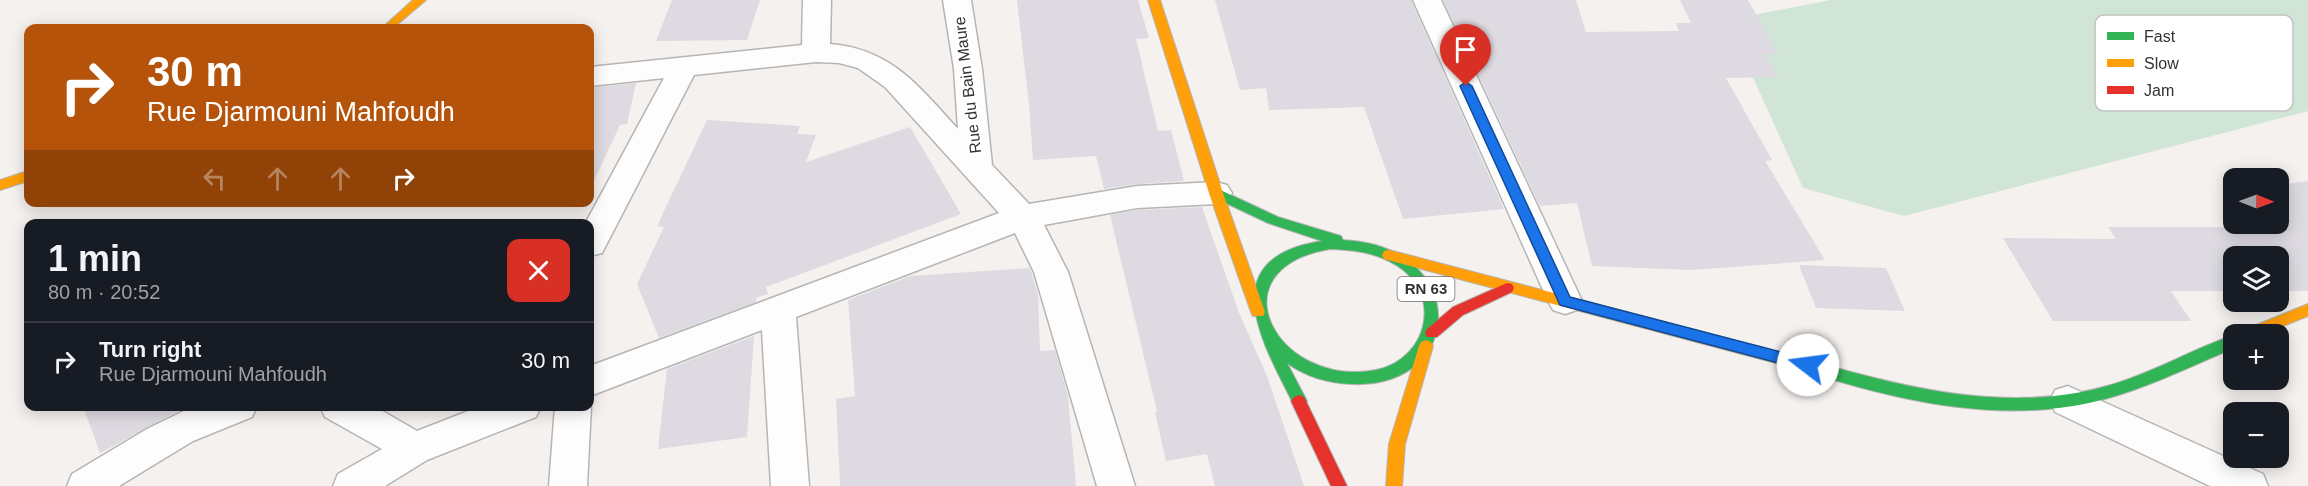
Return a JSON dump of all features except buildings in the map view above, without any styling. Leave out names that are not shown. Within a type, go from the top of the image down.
[{"type":"main road","points":[[392,24],[420,0]]},
{"type":"main road","name":"RN 63","points":[[1154,0],[1216,193],[1266,333],[1340,486]]},
{"type":"main road","points":[[0,185],[24,177]]},
{"type":"main road","name":"RN 63","points":[[1216,193],[1273,220],[1346,243],[1368,246],[1389,255],[1417,276],[1426,289],[1432,303],[1434,318],[1397,444],[1394,486]]},
{"type":"main road","name":"RN 63","points":[[1260,317],[1259,296],[1266,277],[1279,261],[1298,250],[1321,244],[1346,243]]},
{"type":"main road","points":[[1389,255],[1507,288],[1565,301],[1909,391],[1955,400],[2008,405],[2068,401],[2114,390],[2223,345]]},
{"type":"main road","points":[[1429,340],[1458,311],[1507,288]]},
{"type":"main road","points":[[2274,324],[2308,310]]},
{"type":"main road","name":"RN 63","points":[[1266,333],[1280,350],[1298,363],[1321,374],[1345,379],[1370,378],[1394,372],[1412,360],[1429,340]]},
{"type":"street","points":[[816,53],[817,0]]},
{"type":"street","name":"Rue du Bain Maure","points":[[957,0],[968,69],[977,171]]},
{"type":"street","points":[[1427,0],[1565,301]]},
{"type":"street","points":[[594,76],[816,53],[837,53],[859,57],[879,67],[896,80],[977,171],[1022,217],[1038,243],[1052,272],[1116,486]]},
{"type":"street","points":[[594,236],[684,67]]},
{"type":"street","points":[[594,379],[1022,217],[1137,197],[1216,193]]},
{"type":"street","points":[[778,310],[790,486]]},
{"type":"street","points":[[2068,401],[2249,486]]},
{"type":"street","points":[[86,486],[183,429],[220,411]]},
{"type":"street","points":[[349,411],[394,466]]},
{"type":"street","points":[[352,486],[512,411]]},
{"type":"street","points":[[568,486],[573,411]]},
{"type":"green space","points":[[1831,0],[2308,0],[2308,111],[1904,216],[1803,188],[1727,20]]},
{"type":"traffic: fast","points":[[1216,193],[1273,220],[1336,240]]},
{"type":"traffic: fast","points":[[1266,332],[1271,338],[1277,345],[1290,356],[1303,366],[1319,373],[1357,378],[1395,370],[1411,360],[1423,347],[1430,331],[1432,308],[1421,280],[1402,262],[1380,251],[1356,245],[1330,244],[1306,248],[1284,258],[1269,273],[1260,295],[1260,306],[1263,319],[1267,334],[1299,401]]},
{"type":"traffic: fast","points":[[1798,363],[1905,391],[1979,403],[2016,405],[2053,403],[2108,392],[2163,372],[2223,346]]},
{"type":"traffic: slow","points":[[392,24],[420,0]]},
{"type":"traffic: slow","points":[[1154,0],[1216,193],[1258,312]]},
{"type":"traffic: slow","points":[[0,185],[24,177]]},
{"type":"traffic: slow","points":[[1389,255],[1798,363]]},
{"type":"traffic: slow","points":[[2274,324],[2308,310]]},
{"type":"traffic: slow","points":[[1394,486],[1397,444],[1426,346]]},
{"type":"traffic: jam","points":[[1432,333],[1458,311],[1507,288]]},
{"type":"traffic: jam","points":[[1299,401],[1339,486]]},
{"type":"route","points":[[1466,86],[1565,301],[1808,365]]}]
